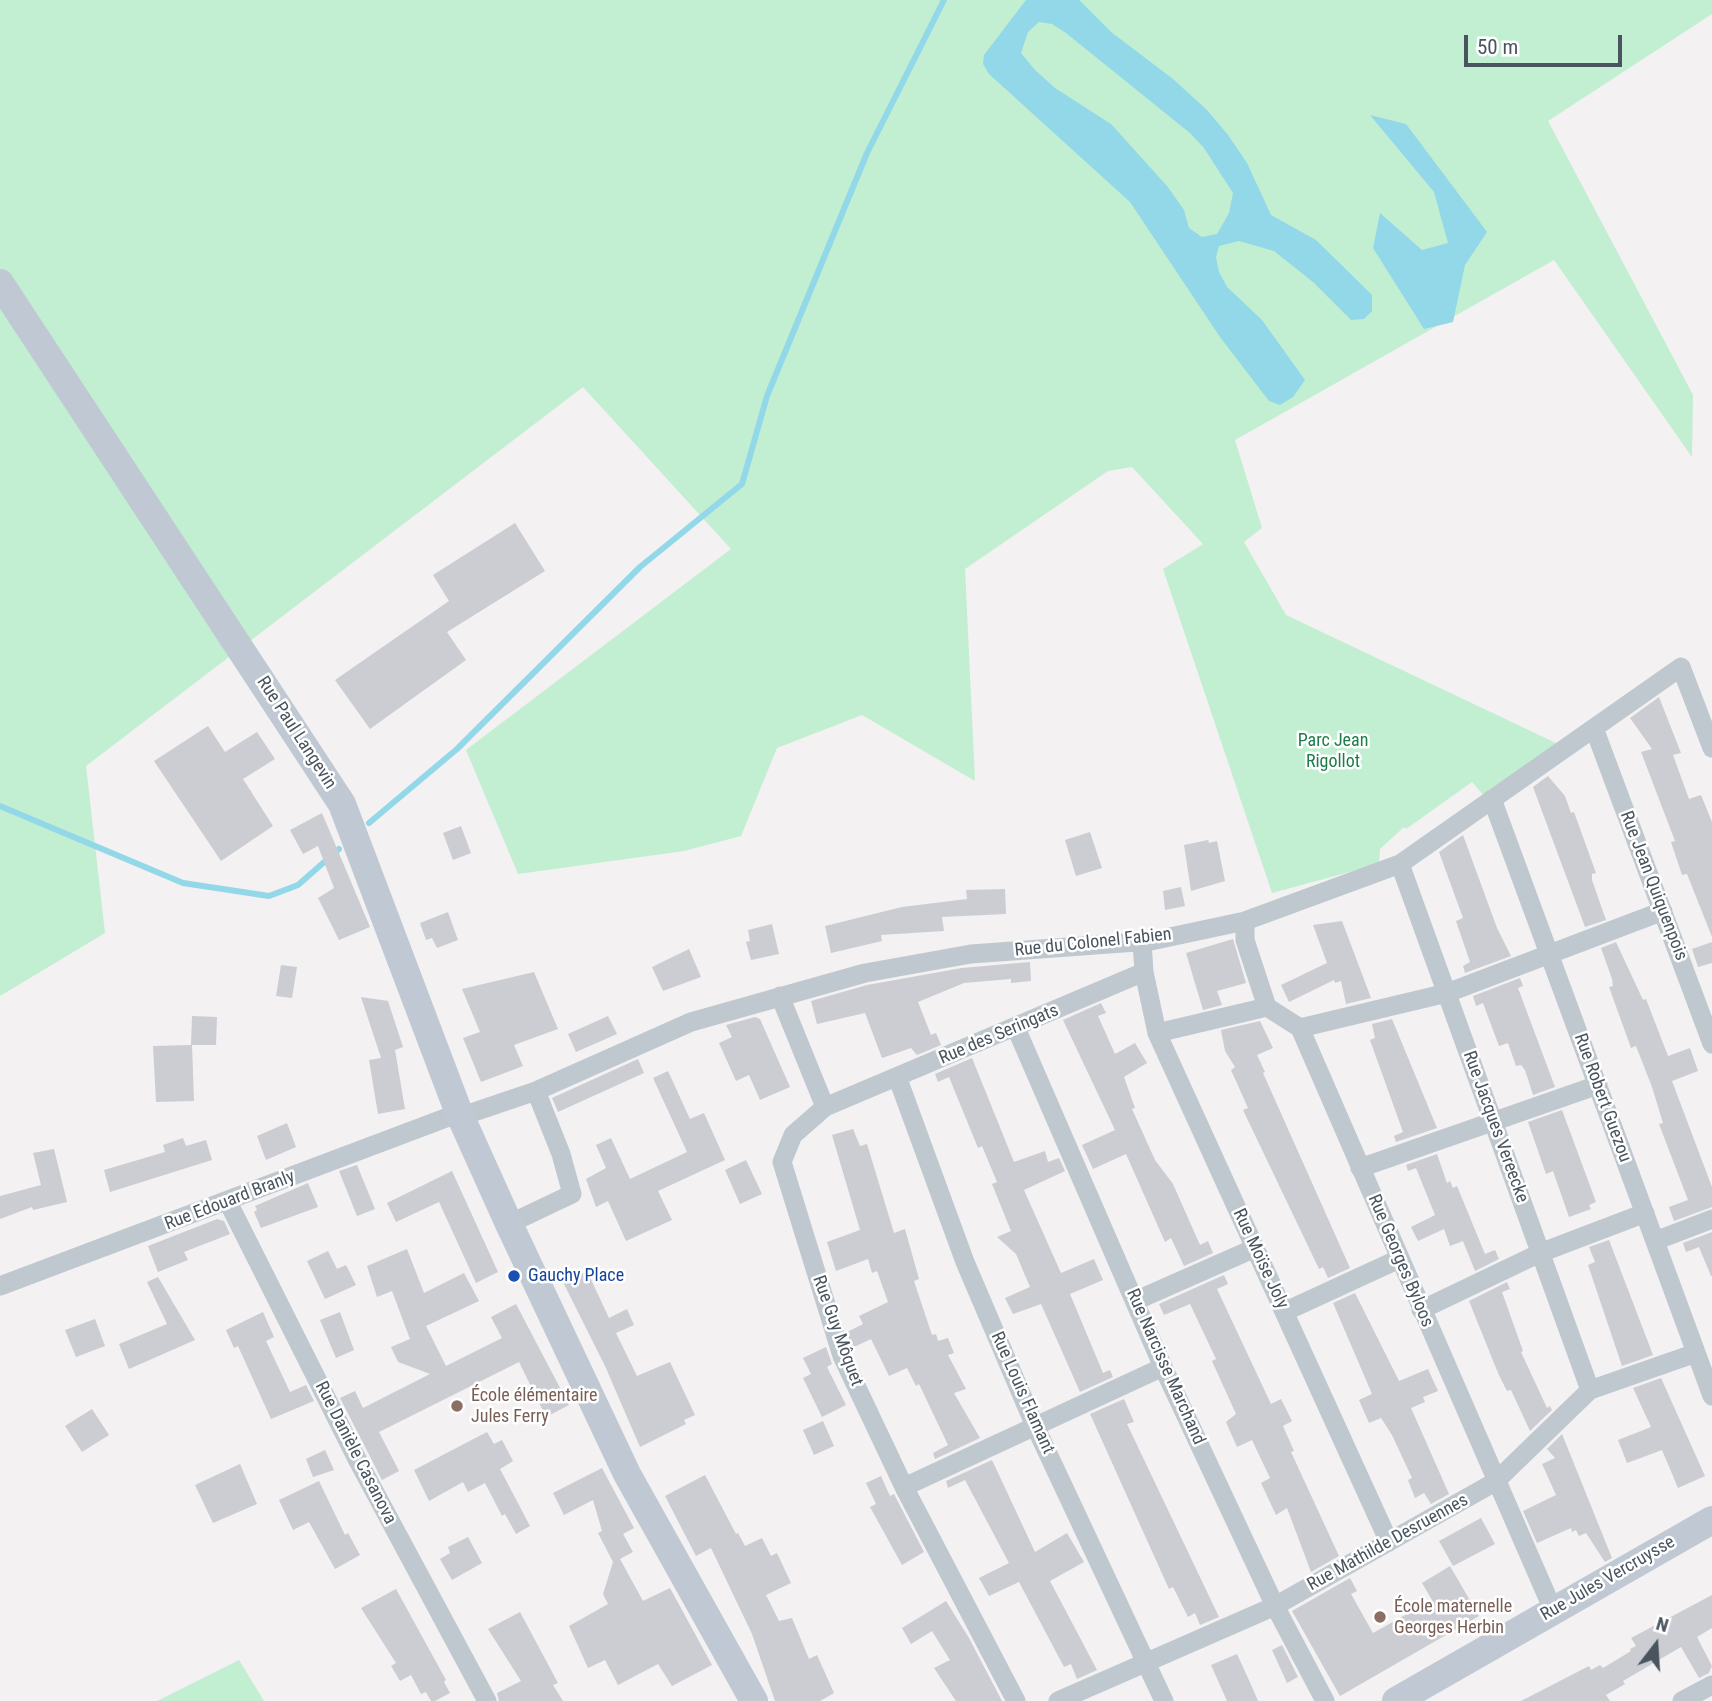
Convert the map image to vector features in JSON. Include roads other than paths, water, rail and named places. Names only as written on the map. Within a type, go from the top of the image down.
[{"type":"main road","name":"Rue Paul Langevin","points":[[0,283],[342,804],[458,1114],[559,1324],[627,1474],[754,1701]]},
{"type":"main road","name":"Rue Jules Vercruysse","points":[[1396,1701],[1712,1520]]},
{"type":"street","name":"Rue du Colonel Fabien","points":[[458,1114],[471,1113],[536,1091],[691,1022],[864,973],[971,954],[1142,942],[1245,921],[1400,864],[1681,667],[1712,748]]},
{"type":"street","name":"Rue Jean Quiquenpois","points":[[1594,728],[1712,1044]]},
{"type":"street","name":"Rue Robert Guezou","points":[[1492,799],[1712,1396]]},
{"type":"street","name":"Rue Jacques Vereecke","points":[[1400,864],[1590,1390]]},
{"type":"street","points":[[1245,921],[1245,940],[1267,1007],[1300,1028],[1447,993],[1663,911]]},
{"type":"street","points":[[1142,942],[1144,972]]},
{"type":"street","name":"Rue des Seringats","points":[[825,1107],[898,1079],[1144,972]]},
{"type":"street","name":"Rue Moïse Joly","points":[[1144,972],[1157,1033],[1388,1542]]},
{"type":"street","points":[[780,996],[825,1107]]},
{"type":"street","points":[[1157,1033],[1267,1007]]},
{"type":"street","name":"Rue Narcisse Marchand","points":[[1016,1028],[1163,1367],[1275,1606],[1325,1701]]},
{"type":"street","name":"Rue Georges Byloos","points":[[1300,1028],[1553,1610]]},
{"type":"street","name":"Rue Louis Flamant","points":[[898,1079],[965,1262],[1035,1426],[1164,1701]]},
{"type":"street","points":[[1360,1168],[1598,1085]]},
{"type":"street","points":[[509,1224],[572,1194],[561,1154],[536,1091]]},
{"type":"street","name":"Rue Guy Môquet","points":[[825,1107],[793,1135],[782,1161],[842,1356],[904,1487],[1016,1701]]},
{"type":"street","name":"Rue Edouard Branly","points":[[0,1286],[458,1114]]},
{"type":"street","name":"Rue Danièle Casanova","points":[[228,1202],[358,1461],[487,1701]]},
{"type":"street","points":[[1421,1310],[1541,1253],[1645,1213]]},
{"type":"street","points":[[1655,1241],[1712,1219]]},
{"type":"street","points":[[1135,1301],[1255,1248]]},
{"type":"street","points":[[1284,1312],[1399,1259]]},
{"type":"street","name":"Rue Mathilde Desruennes","points":[[1058,1701],[1275,1606],[1496,1482],[1590,1390],[1696,1353]]},
{"type":"street","points":[[904,1487],[1163,1367]]},
{"type":"street","points":[[1682,1701],[1712,1685]]},
{"type":"water","points":[[1026,0],[1079,0],[1111,32],[1173,79],[1207,110],[1247,163],[1271,215],[1316,240],[1372,295],[1372,311],[1364,319],[1351,320],[1313,282],[1274,251],[1239,241],[1219,246],[1216,257],[1219,272],[1227,287],[1262,320],[1305,380],[1293,397],[1280,405],[1269,401],[1220,337],[1130,202],[989,74],[983,64],[984,55]],"holes":[[[1039,22],[1052,24],[1190,133],[1204,148],[1233,193],[1229,213],[1217,234],[1202,237],[1189,228],[1184,210],[1167,186],[1111,124],[1055,88],[1021,53],[1028,32]]]},
{"type":"water","points":[[1370,115],[1406,124],[1487,232],[1465,265],[1453,322],[1424,329],[1373,248],[1380,213],[1422,250],[1448,243],[1434,192]]},
{"type":"waterway","points":[[369,823],[457,749],[640,567],[742,484],[767,396],[867,153],[944,0]]},
{"type":"waterway","points":[[0,806],[183,883],[269,896],[298,885],[339,849]]},
{"type":"place","name":"Gauchy Place","points":[[514,1276]]},
{"type":"place","name":"École élémentaire Jules Ferry","points":[[457,1406]]},
{"type":"place","name":"École maternelle Georges Herbin","points":[[1380,1617]]},
{"type":"park label","name":"Parc Jean Rigollot","points":[[1333,751]]}]
